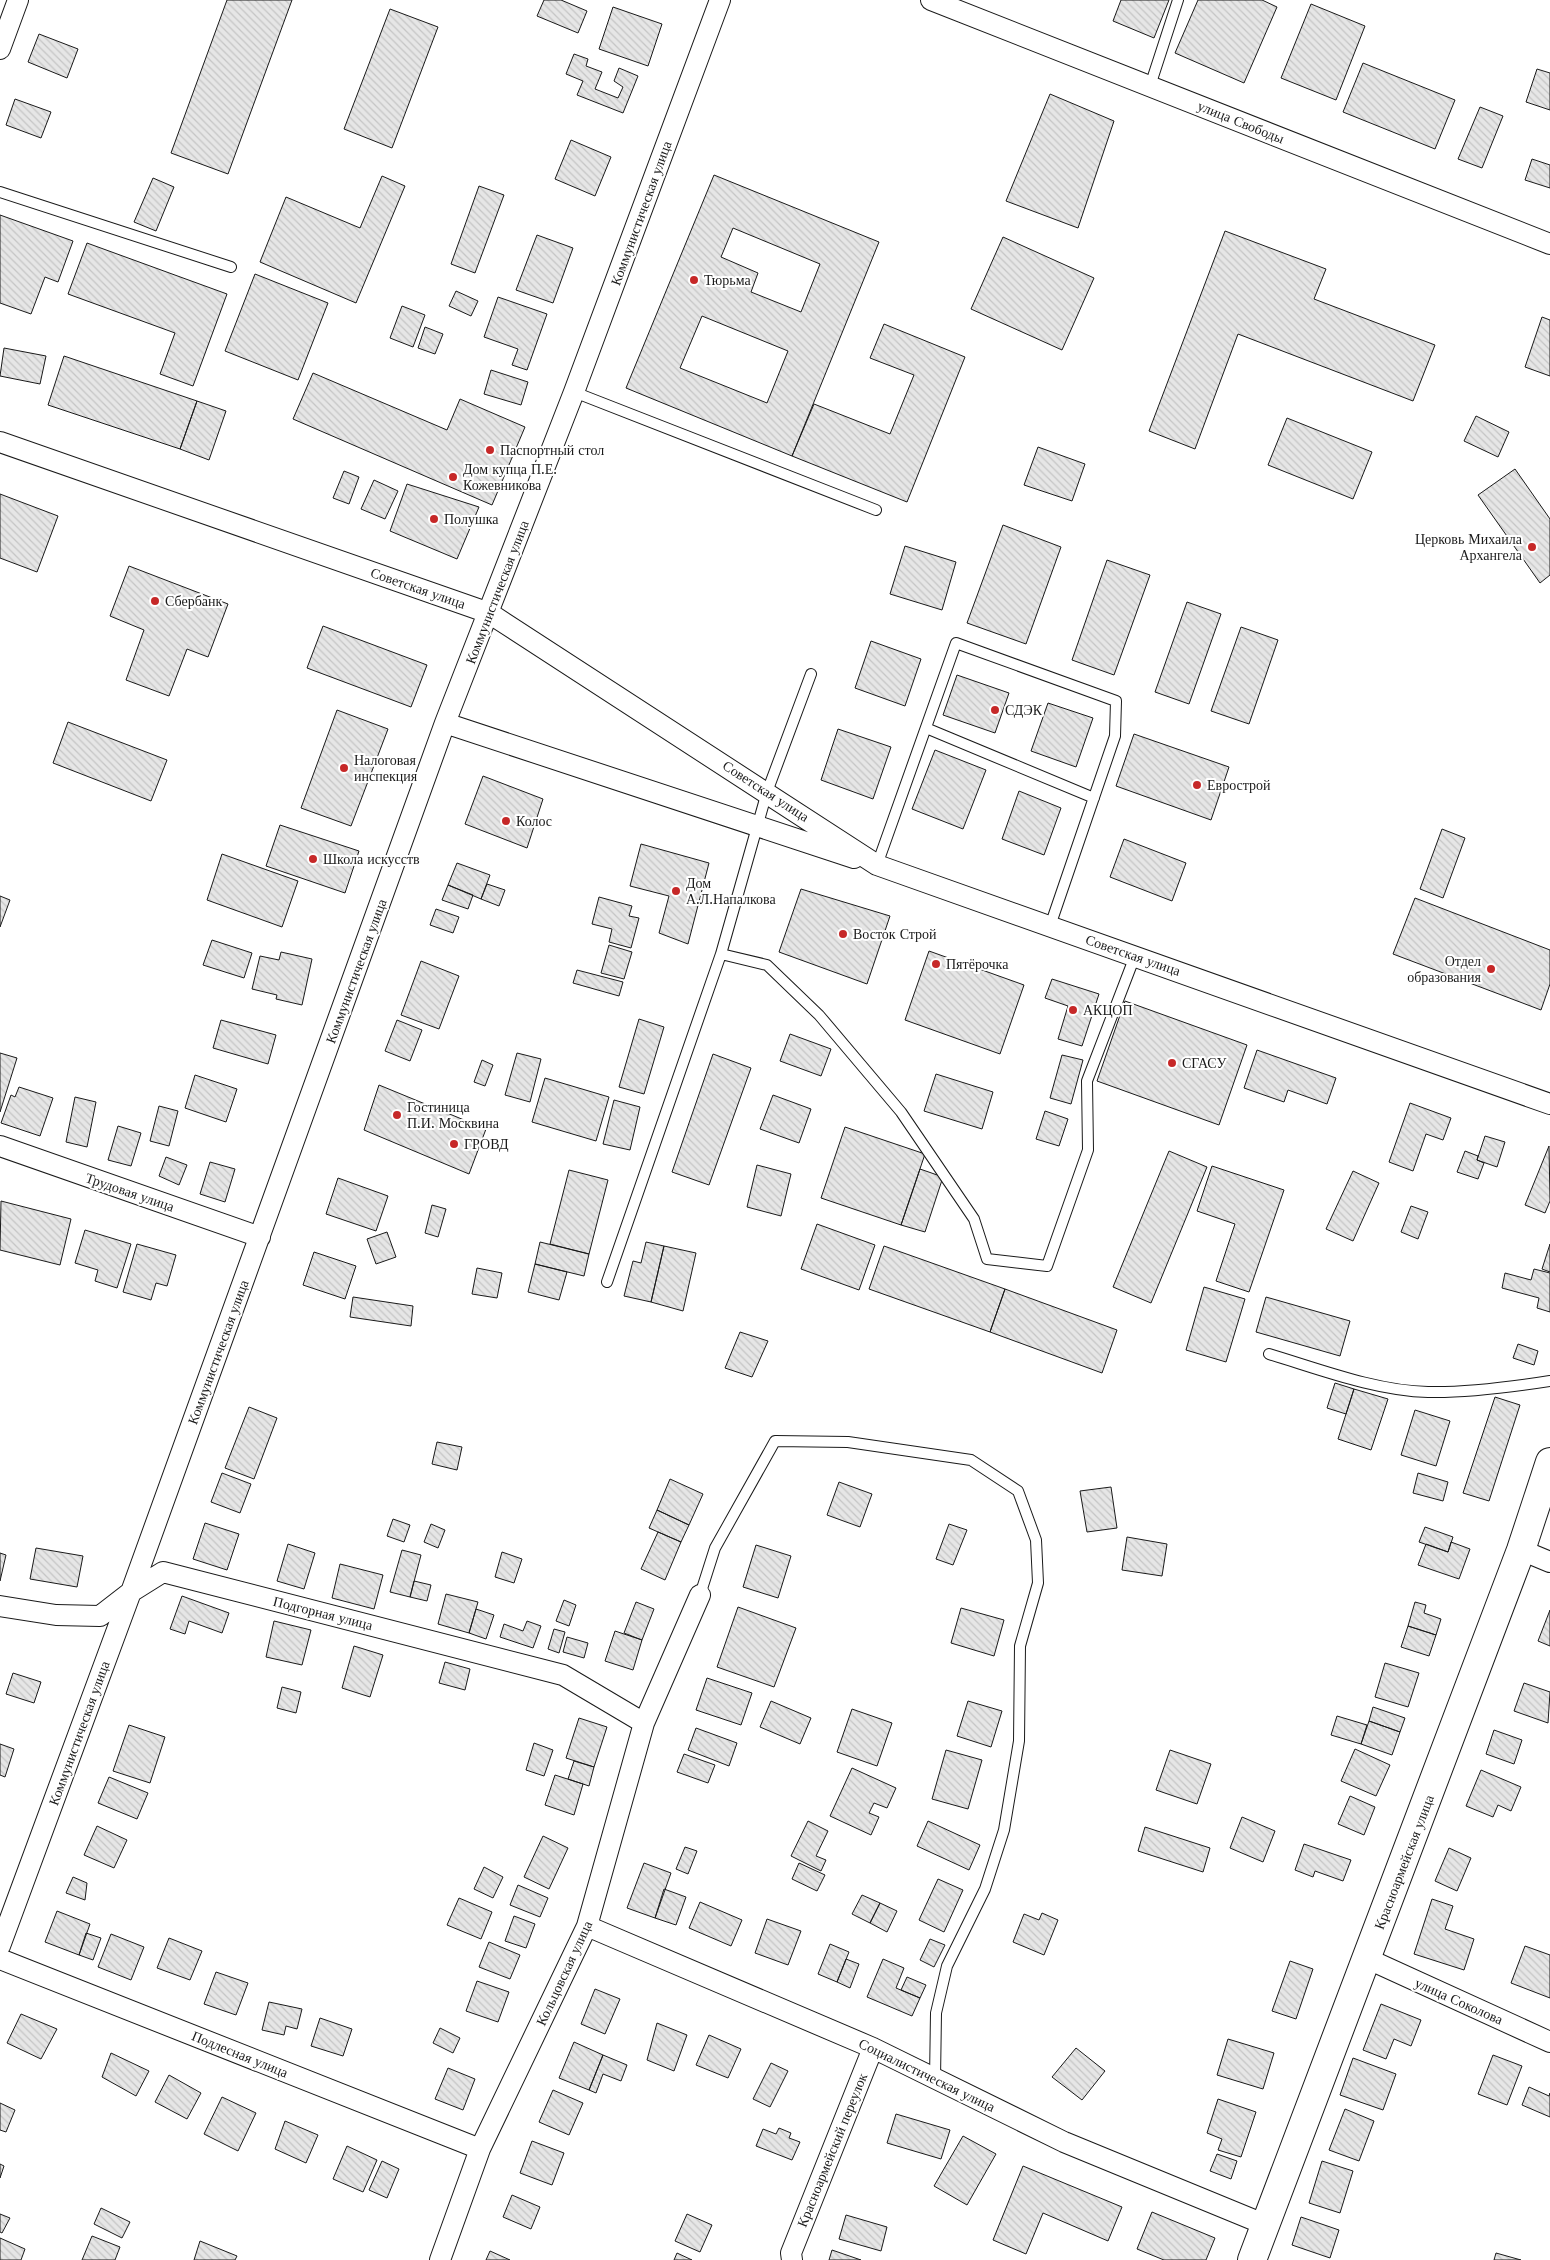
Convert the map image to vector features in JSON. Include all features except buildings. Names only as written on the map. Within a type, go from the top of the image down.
[{"type":"main road","name":"Красноармейская улица","points":[[1252,2260],[1368,1959],[1521,1550],[1550,1462]]},
{"type":"street","points":[[0,49],[18,0]]},
{"type":"street","name":"Коммунистическая улица","points":[[0,1946],[131,1592],[445,723],[574,392],[720,0]]},
{"type":"street","name":"улица Свободы","points":[[931,0],[1550,244]]},
{"type":"street","name":"Советская улица","points":[[0,442],[489,613],[877,865],[1550,1104]]},
{"type":"street","points":[[445,723],[877,865]]},
{"type":"street","name":"Трудовая улица","points":[[0,1146],[260,1237]]},
{"type":"street","points":[[1521,1550],[1550,1562]]},
{"type":"street","name":"Подгорная улица","points":[[0,1606],[56,1615],[100,1616],[131,1592],[163,1572],[564,1674],[644,1723]]},
{"type":"street","name":"Кольцовская улица","points":[[440,2260],[480,2149],[587,1926],[644,1723],[700,1595]]},
{"type":"street","name":"Социалистическая улица","points":[[587,1926],[873,2048],[1064,2142],[1266,2225]]},
{"type":"street","name":"Подлесная улица","points":[[0,1959],[480,2149]]},
{"type":"street","name":"улица Соколова","points":[[1368,1959],[1550,2042]]},
{"type":"street","name":"Красноармейский переулок","points":[[788,2258],[873,2048]]},
{"type":"lane","points":[[1150,86],[1178,0]]},
{"type":"lane","points":[[0,192],[231,267]]},
{"type":"lane","points":[[574,392],[876,510]]},
{"type":"lane","points":[[877,865],[956,643],[1116,702],[1115,736],[1050,926]]},
{"type":"lane","points":[[608,1282],[721,954],[767,792],[811,674]]},
{"type":"lane","points":[[926,728],[1094,798]]},
{"type":"lane","points":[[721,954],[767,965],[819,1015],[901,1112],[974,1219],[987,1259],[1047,1266],[1088,1150],[1087,1081],[1135,956]]},
{"type":"lane","points":[[1269,1354],[1355,1381],[1428,1392],[1517,1386],[1550,1381]]},
{"type":"lane","points":[[700,1595],[715,1548],[775,1441],[848,1442],[971,1460],[1018,1491],[1036,1540],[1038,1583],[1020,1646],[1019,1741],[1004,1830],[985,1890],[947,1966],[936,2013],[935,2079]]},
{"type":"place","name":"Тюрьма","points":[[694,280]]},
{"type":"place","name":"Паспортный стол","points":[[490,450]]},
{"type":"place","name":"Дом купца П.Е. Кожевникова","points":[[453,477]]},
{"type":"place","name":"Полушка","points":[[434,519]]},
{"type":"place","name":"Церковь Михаила Архангела","points":[[1532,547]]},
{"type":"place","name":"Сбербанк","points":[[155,601]]},
{"type":"place","name":"СДЭК","points":[[995,710]]},
{"type":"place","name":"Налоговая инспекция","points":[[344,768]]},
{"type":"place","name":"Еврострой","points":[[1197,785]]},
{"type":"place","name":"Колос","points":[[506,821]]},
{"type":"place","name":"Школа искусств","points":[[313,859]]},
{"type":"place","name":"Дом А.Л.Напалкова","points":[[676,891]]},
{"type":"place","name":"Восток Строй","points":[[843,934]]},
{"type":"place","name":"Пятёрочка","points":[[936,964]]},
{"type":"place","name":"Отдел образования","points":[[1491,969]]},
{"type":"place","name":"АКЦОП","points":[[1073,1010]]},
{"type":"place","name":"СГАСУ","points":[[1172,1063]]},
{"type":"place","name":"Гостиница П.И. Москвина","points":[[397,1115]]},
{"type":"place","name":"ГРОВД","points":[[454,1144]]}]
